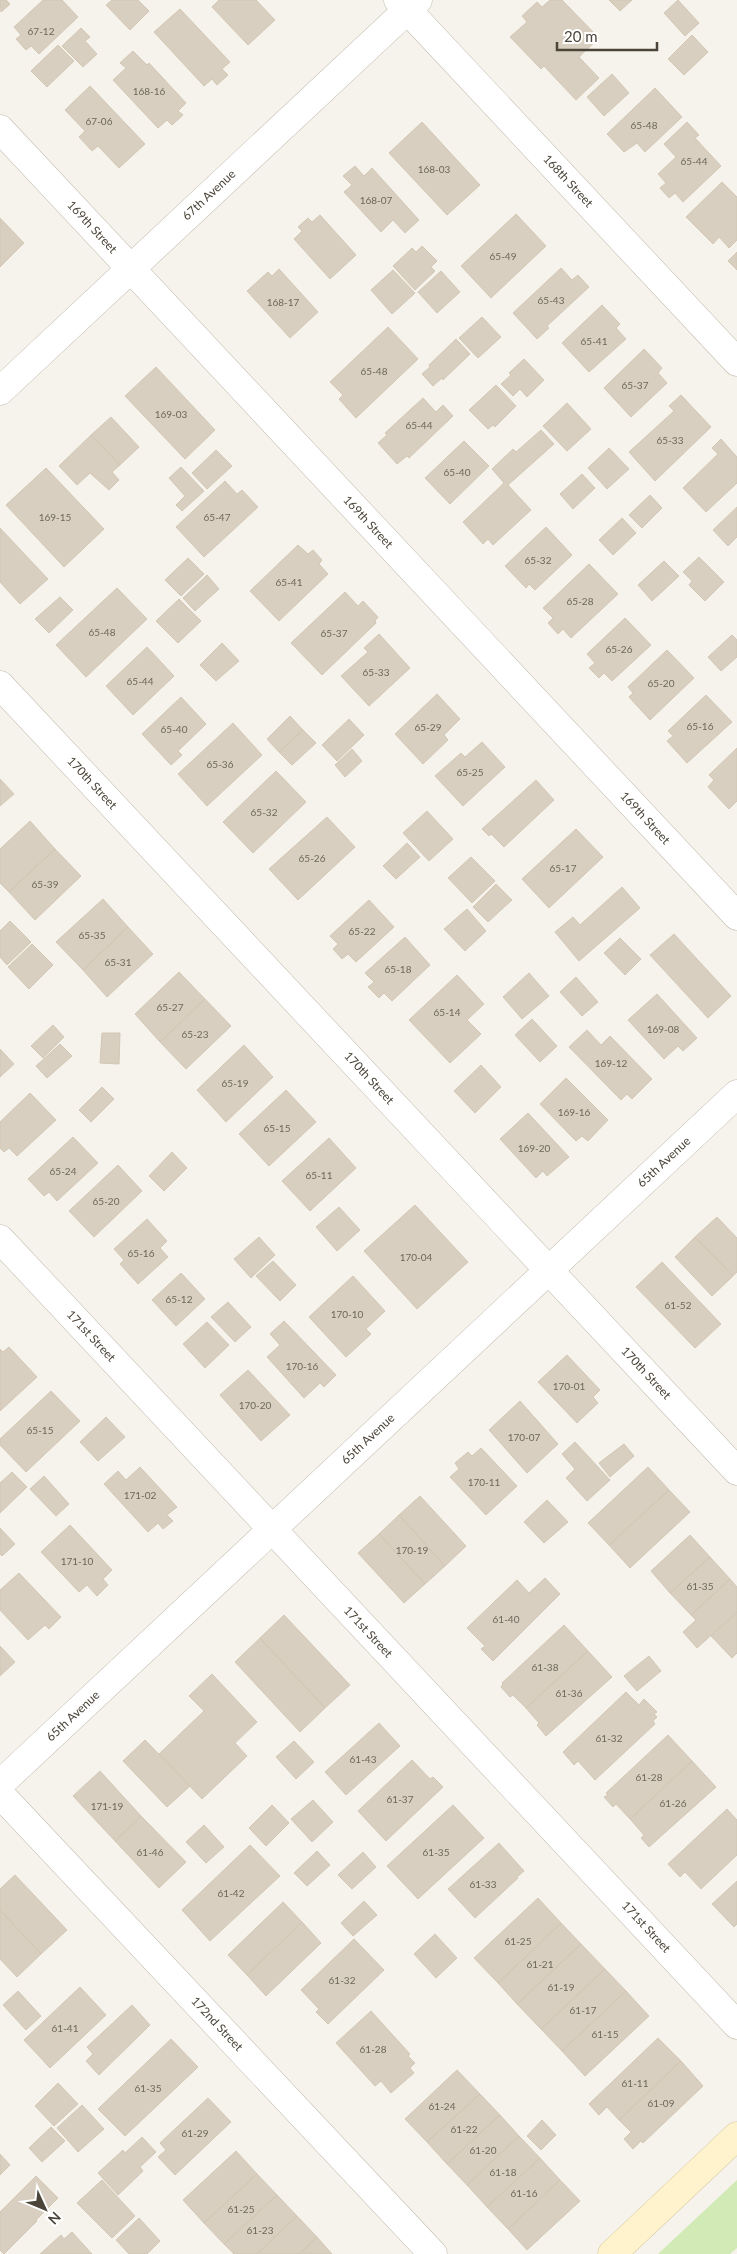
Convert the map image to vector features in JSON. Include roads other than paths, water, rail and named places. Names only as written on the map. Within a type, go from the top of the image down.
[{"type":"main road","points":[[612,2254],[737,2136]]},
{"type":"street","name":"67th Avenue","points":[[0,390],[408,3]]},
{"type":"street","name":"168th Street","points":[[408,3],[737,362]]},
{"type":"street","name":"169th Street","points":[[0,129],[737,916]]},
{"type":"street","name":"170th Street","points":[[0,685],[737,1471]]},
{"type":"street","name":"65th Avenue","points":[[0,1784],[737,1094]]},
{"type":"street","name":"171st Street","points":[[0,1239],[737,2025]]},
{"type":"street","name":"172nd Street","points":[[0,1794],[433,2254]]}]
